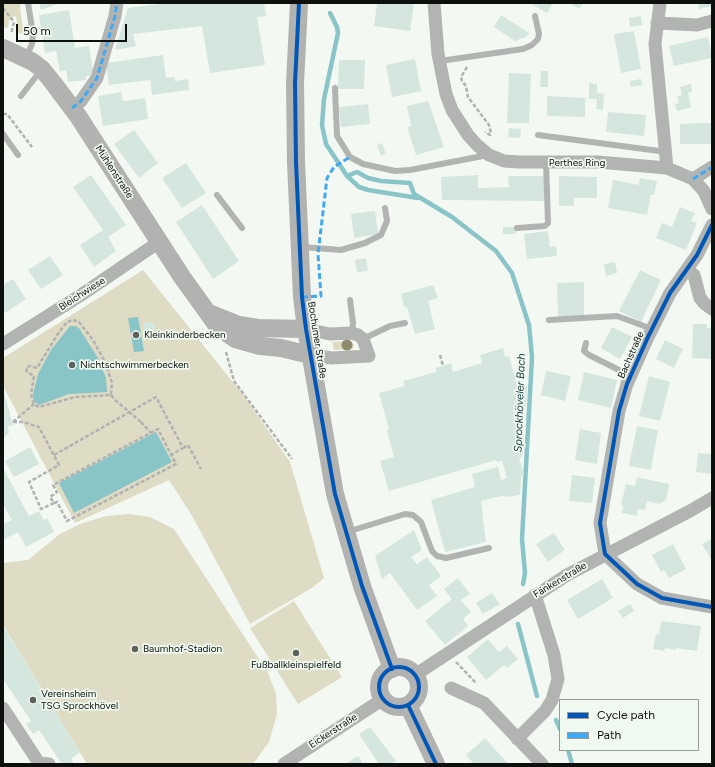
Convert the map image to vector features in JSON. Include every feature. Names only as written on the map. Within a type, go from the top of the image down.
[{"type":"main road","name":"Bochumer Straße","points":[[299,3],[296,40],[295,121],[299,247],[306,329],[334,487],[362,586],[392,669]]},
{"type":"main road","name":"Mühlenstraße","points":[[7,41],[26,58],[42,69],[72,108],[159,242],[197,299],[210,313],[218,327],[235,339],[260,346],[281,348],[310,355]]},
{"type":"main road","name":"Mühlenstraße","points":[[210,313],[239,325],[258,328],[306,329]]},
{"type":"main road","points":[[405,668],[415,675],[419,686],[419,692],[413,702],[408,706],[394,707],[383,699],[379,688],[380,682],[383,676],[392,669],[405,668]]},
{"type":"main road","points":[[408,706],[436,764]]},
{"type":"street","points":[[72,108],[85,95],[97,78],[115,16],[116,3]]},
{"type":"street","name":"Perthes Ring","points":[[434,3],[440,62],[446,94],[454,115],[460,125],[474,142],[489,154],[504,161],[546,163],[598,162],[667,168]]},
{"type":"street","points":[[660,3],[655,44],[667,152],[667,168],[694,179],[704,192],[712,207]]},
{"type":"street","points":[[657,23],[697,24],[712,21]]},
{"type":"street","points":[[694,179],[712,167]]},
{"type":"street","name":"Bachstraße","points":[[605,554],[600,523],[619,411],[631,376],[670,293],[688,270],[707,237],[712,225]]},
{"type":"street","name":"Bleichwiese","points":[[3,344],[159,242]]},
{"type":"street","points":[[688,270],[694,275],[700,298],[712,309]]},
{"type":"street","name":"Bochumer Straße","points":[[306,329],[330,334],[358,336],[368,356],[332,358],[310,355]]},
{"type":"street","name":"Fänkenstraße","points":[[415,675],[567,575],[712,498]]},
{"type":"street","points":[[605,554],[637,584],[651,593],[662,598],[712,607]]},
{"type":"street","points":[[517,739],[545,711],[552,700],[558,679],[554,655],[535,595]]},
{"type":"street","points":[[451,688],[484,704],[542,764]]},
{"type":"street","name":"Eickerstraße","points":[[284,764],[383,699]]},
{"type":"street","points":[[3,708],[39,763],[49,764]]},
{"type":"lane","points":[[26,58],[32,44],[33,34],[28,3]]},
{"type":"lane","points":[[440,62],[523,49],[532,45],[538,39],[539,34],[535,16]]},
{"type":"lane","points":[[21,96],[42,69]]},
{"type":"lane","points":[[335,88],[337,136],[350,157],[363,164],[395,171],[410,170],[489,154]]},
{"type":"lane","points":[[3,134],[18,155]]},
{"type":"lane","points":[[538,135],[667,152]]},
{"type":"lane","points":[[517,228],[545,226],[548,223],[546,163]]},
{"type":"lane","points":[[217,195],[242,228]]},
{"type":"lane","points":[[299,247],[341,250],[365,243],[380,235],[387,221],[385,208]]},
{"type":"lane","points":[[350,300],[353,323],[358,336],[405,322]]},
{"type":"lane","points":[[548,320],[617,316],[652,329]]},
{"type":"lane","points":[[586,343],[584,351],[589,355],[631,376]]},
{"type":"lane","points":[[346,532],[405,514],[413,515],[422,522],[432,551],[437,556],[446,558],[489,548]]},
{"type":"path","points":[[3,8],[14,22],[7,41]]},
{"type":"path","points":[[474,56],[462,77],[466,86],[468,97],[484,116],[492,133],[490,135],[483,132]]},
{"type":"path","points":[[3,114],[7,114],[32,147]]},
{"type":"path","points":[[111,395],[76,397],[39,407],[34,404],[30,394],[34,376],[27,372],[26,368],[30,366],[37,368],[59,332],[67,322],[73,320],[80,322],[93,340],[105,362],[112,383],[111,395],[151,433]]},
{"type":"path","points":[[226,334],[226,349],[234,381],[292,459]]},
{"type":"path","points":[[440,355],[443,366]]},
{"type":"path","points":[[54,455],[156,396],[183,448]]},
{"type":"path","points":[[34,404],[13,422],[23,422],[39,426],[54,455],[59,465],[29,482],[41,509],[54,503]]},
{"type":"path","points":[[158,429],[176,464],[67,521],[57,502],[54,503],[50,497],[57,492],[53,485],[151,433],[158,429]]},
{"type":"path","points":[[171,455],[188,445],[202,469]]},
{"type":"path","points":[[447,653],[482,690],[484,704]]},
{"type":"shaded area","points":[[3,3],[21,3],[20,8],[24,35],[17,32],[17,20],[15,16],[9,20],[8,28],[3,27]]},
{"type":"shaded area","points":[[143,270],[244,396],[290,462],[324,578],[312,588],[250,624],[191,514],[169,480],[75,523],[3,386],[3,358]]},
{"type":"shaded area","points":[[348,341],[354,344],[353,349],[334,350],[332,342]]},
{"type":"shaded area","name":"Baumhof-Stadion","points":[[129,514],[150,517],[174,529],[268,673],[276,694],[277,714],[269,742],[253,764],[87,764],[3,625],[3,563],[28,560],[60,534],[80,524],[106,516]]},
{"type":"shaded area","name":"Fußballkleinspielfeld","points":[[294,601],[342,677],[298,704],[250,628]]},
{"type":"water","name":"Kleinkinderbecken","points":[[138,317],[144,351],[134,352],[128,318]]},
{"type":"water","name":"Nichtschwimmerbecken","points":[[70,326],[79,328],[98,358],[106,378],[107,392],[69,394],[39,405],[34,401],[33,394],[38,374],[51,350]]},
{"type":"water","points":[[156,432],[172,462],[74,513],[59,483]]},
{"type":"building","points":[[39,3],[60,3],[41,10]]},
{"type":"building","points":[[167,3],[264,3],[266,16],[257,17],[265,65],[210,73],[202,26],[133,34],[136,46],[115,50],[128,8]]},
{"type":"building","points":[[377,3],[414,3],[410,31],[374,26]]},
{"type":"building","points":[[530,3],[553,3],[547,13]]},
{"type":"building","points":[[569,3],[583,3],[579,9]]},
{"type":"building","points":[[698,3],[712,3],[712,6],[699,9]]},
{"type":"building","points":[[69,10],[75,48],[89,46],[93,71],[90,76],[86,76],[86,80],[68,82],[66,70],[60,72],[56,51],[45,53],[39,15]]},
{"type":"building","points":[[501,15],[529,33],[526,37],[515,41],[494,27]]},
{"type":"building","points":[[641,16],[642,25],[630,27],[629,18]]},
{"type":"building","points":[[634,31],[641,69],[621,73],[614,34]]},
{"type":"building","points":[[708,37],[712,58],[674,66],[669,46]]},
{"type":"building","points":[[163,55],[166,78],[174,77],[175,81],[188,79],[189,90],[152,95],[150,80],[109,85],[106,63]]},
{"type":"building","points":[[415,59],[421,91],[392,97],[386,65]]},
{"type":"building","points":[[339,60],[365,60],[364,89],[338,89]]},
{"type":"building","points":[[541,71],[548,71],[548,87],[540,87]]},
{"type":"building","points":[[509,73],[531,74],[529,123],[507,123]]},
{"type":"building","points":[[641,79],[643,85],[631,87],[630,81]]},
{"type":"building","points":[[589,83],[597,84],[597,93],[604,94],[603,110],[596,109],[597,99],[589,99]]},
{"type":"building","points":[[691,84],[692,92],[688,93],[691,107],[677,111],[675,104],[679,103],[677,96],[682,95],[680,87]]},
{"type":"building","points":[[121,92],[123,101],[145,98],[148,119],[103,126],[98,96]]},
{"type":"building","points":[[547,96],[585,98],[585,117],[547,116]]},
{"type":"building","points":[[428,101],[444,147],[416,155],[407,127],[411,126],[407,106]]},
{"type":"building","points":[[368,104],[370,124],[341,127],[339,107]]},
{"type":"building","points":[[608,112],[646,115],[644,136],[606,132]]},
{"type":"building","points":[[712,123],[712,144],[680,144],[680,124]]},
{"type":"building","points":[[509,128],[521,129],[520,138],[508,137]]},
{"type":"building","points":[[134,130],[158,163],[139,178],[114,144]]},
{"type":"building","points":[[382,143],[386,154],[381,156],[377,145]]},
{"type":"building","points":[[186,163],[206,193],[182,208],[162,178]]},
{"type":"building","points":[[91,175],[126,225],[108,237],[116,251],[94,267],[80,245],[103,230],[73,187]]},
{"type":"building","points":[[478,175],[478,188],[509,187],[508,176],[544,176],[545,201],[442,200],[441,177]]},
{"type":"building","points":[[559,176],[597,177],[597,198],[574,198],[574,206],[559,206]]},
{"type":"building","points":[[640,178],[657,181],[654,195],[651,195],[647,215],[608,208],[613,180],[639,185]]},
{"type":"building","points":[[202,205],[239,261],[213,279],[176,222]]},
{"type":"building","points":[[680,207],[695,213],[691,221],[697,223],[686,250],[656,238],[662,223],[672,227]]},
{"type":"building","points":[[375,211],[378,234],[354,238],[351,214]]},
{"type":"building","points":[[503,227],[516,227],[516,234],[503,234]]},
{"type":"building","points":[[548,231],[550,247],[556,246],[557,256],[527,259],[524,234]]},
{"type":"building","points":[[50,256],[63,275],[41,289],[28,270]]},
{"type":"building","points":[[366,258],[368,271],[357,272],[355,260]]},
{"type":"building","points":[[615,262],[617,273],[606,276],[604,264]]},
{"type":"building","points":[[640,270],[661,280],[641,322],[619,311]]},
{"type":"building","points":[[13,279],[26,299],[5,313],[3,310],[3,285]]},
{"type":"building","points":[[584,282],[584,317],[558,317],[557,283]]},
{"type":"building","points":[[433,285],[438,298],[428,301],[435,329],[415,334],[407,307],[404,307],[401,294]]},
{"type":"building","points":[[154,322],[156,330],[144,332],[143,323]]},
{"type":"building","points":[[693,324],[707,324],[707,328],[712,328],[712,359],[692,358]]},
{"type":"building","points":[[612,327],[632,337],[620,359],[601,348]]},
{"type":"building","points":[[665,340],[683,349],[674,368],[656,359]]},
{"type":"building","points":[[503,348],[505,357],[509,356],[518,390],[527,387],[526,407],[513,410],[517,424],[522,423],[524,432],[521,433],[524,440],[521,441],[523,449],[521,450],[522,456],[519,458],[524,475],[521,476],[520,495],[505,497],[505,495],[481,501],[486,542],[445,552],[431,500],[475,487],[472,474],[498,467],[501,480],[507,478],[502,461],[497,462],[496,460],[389,491],[380,461],[394,457],[387,430],[389,429],[379,393],[405,386],[403,381],[436,372],[436,368],[451,363],[453,372],[482,363],[480,355]]},
{"type":"building","points":[[546,371],[571,376],[565,401],[541,395]]},
{"type":"building","points":[[584,372],[617,380],[611,408],[578,400]]},
{"type":"building","points":[[649,376],[670,382],[660,421],[639,416]]},
{"type":"building","points":[[3,389],[13,425],[8,426],[9,433],[3,438]]},
{"type":"building","points":[[637,426],[658,430],[651,470],[629,466]]},
{"type":"building","points":[[580,429],[601,433],[597,464],[575,460]]},
{"type":"building","points":[[30,447],[39,464],[14,477],[5,461]]},
{"type":"building","points":[[698,453],[712,454],[712,474],[696,472]]},
{"type":"building","points":[[3,468],[29,516],[39,511],[44,520],[47,518],[54,532],[26,547],[18,532],[3,540],[3,524],[12,520],[3,504]]},
{"type":"building","points":[[572,475],[595,478],[592,503],[569,501]]},
{"type":"building","points":[[637,477],[669,484],[666,500],[659,504],[647,501],[645,510],[638,509],[637,516],[622,513],[623,506],[621,505],[626,484],[635,486]]},
{"type":"building","points":[[414,530],[422,550],[411,557],[417,564],[427,557],[441,576],[429,585],[437,596],[417,610],[390,573],[382,579],[375,556]]},
{"type":"building","points":[[554,533],[565,550],[548,562],[536,544]]},
{"type":"building","points":[[712,539],[712,561],[702,544]]},
{"type":"building","points":[[673,544],[686,569],[669,578],[664,570],[661,572],[652,555]]},
{"type":"building","points":[[458,578],[470,594],[461,600],[471,612],[463,619],[468,626],[445,645],[425,621],[452,599],[444,589]]},
{"type":"building","points":[[602,579],[613,598],[578,619],[567,600]]},
{"type":"building","points":[[492,593],[500,604],[483,614],[476,603]]},
{"type":"building","points":[[630,604],[634,611],[623,618],[618,611]]},
{"type":"building","points":[[661,621],[701,626],[697,651],[676,648],[676,650],[665,648],[664,651],[653,649],[656,634],[659,635]]},
{"type":"building","name":"Vereinsheim TSG Sprockhövel","points":[[3,626],[80,752],[71,759],[74,764],[62,764],[39,730],[33,734],[26,724],[31,721],[3,679]]},
{"type":"building","points":[[488,639],[499,652],[507,646],[518,659],[507,668],[504,665],[486,680],[467,657]]},
{"type":"building","points":[[370,727],[396,761],[392,764],[379,764],[359,734]]},
{"type":"building","points":[[485,738],[508,764],[474,764],[466,755]]},
{"type":"building","points":[[358,756],[363,764],[345,764]]},
{"type":"waterway","name":"Sprockhöveler Bach","points":[[330,13],[337,27],[338,33],[324,99],[322,125],[326,144],[347,176],[359,187],[368,190],[418,198]]},
{"type":"waterway","name":"Sprockhöveler Bach","points":[[347,176],[357,172],[368,178],[381,181],[410,183],[414,194],[452,217],[496,251],[512,273],[529,325],[532,357],[522,539],[525,573],[523,584]]},
{"type":"waterway","name":"Sprockhöveler Bach","points":[[518,624],[537,696]]},
{"type":"waterway","name":"Sprockhöveler Bach","points":[[556,720],[559,727]]},
{"type":"waterway","name":"Sprockhöveler Bach","points":[[568,751],[572,764]]},
{"type":"marked path","points":[[72,108],[81,101],[97,78],[115,16],[117,3]]},
{"type":"marked path","points":[[302,297],[321,296],[318,254],[327,178],[334,167],[350,157]]},
{"type":"marked path","points":[[693,179],[712,167]]},
{"type":"cycle path","points":[[299,3],[295,83],[296,162],[302,297],[306,329],[335,494],[362,586],[392,669]]},
{"type":"cycle path","points":[[712,225],[697,255],[670,293],[627,384],[619,411],[600,523],[605,554],[637,584],[662,598],[712,607]]},
{"type":"cycle path","points":[[395,667],[403,667],[410,670],[416,676],[419,687],[416,698],[410,704],[403,707],[395,707],[388,704],[382,698],[379,691],[379,683],[382,676],[388,670],[395,667]]},
{"type":"cycle path","points":[[408,705],[436,764]]},
{"type":"place","name":"Kleinkinderbecken","points":[[136,335]]},
{"type":"place","name":"Nichtschwimmerbecken","points":[[72,365]]},
{"type":"place","name":"Baumhof-Stadion","points":[[135,649]]},
{"type":"place","name":"Fußballkleinspielfeld","points":[[296,653]]},
{"type":"place","name":"Vereinsheim TSG Sprockhövel","points":[[33,700]]}]
